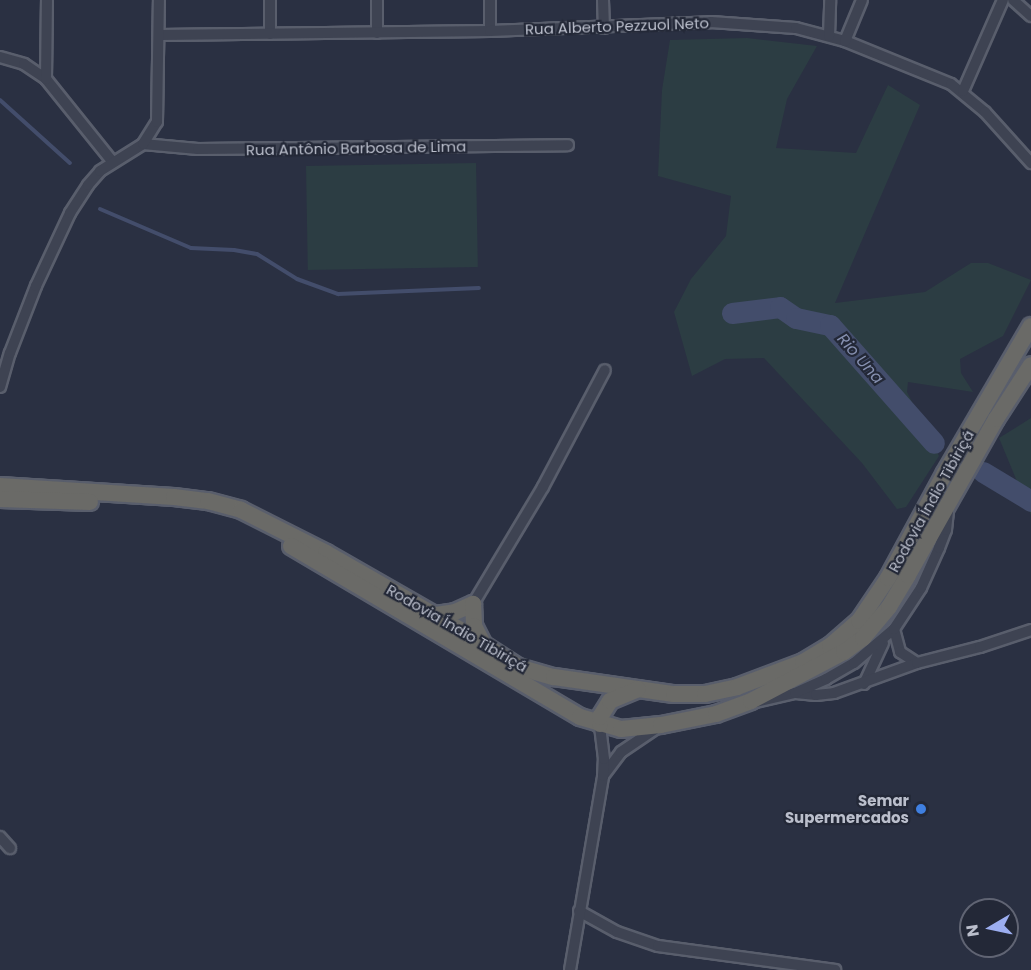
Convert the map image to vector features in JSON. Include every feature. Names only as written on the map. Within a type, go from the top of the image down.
[{"type":"highway","name":"Rodovia Índio Tibiriçá","points":[[0,486],[174,496],[208,501],[241,510],[326,552],[436,615],[518,667],[534,673],[642,687],[674,694],[705,694],[737,687],[803,662],[849,632],[866,612],[888,578],[945,473],[1031,326]]},
{"type":"highway","name":"Rodovia Índio Tibiriçá","points":[[0,499],[186,508],[248,524],[405,612],[580,717],[621,729],[661,725],[716,714],[746,703],[821,665],[863,639],[889,607],[996,419],[1031,365]]},
{"type":"highway","points":[[0,479],[12,484],[39,489]]},
{"type":"highway","points":[[436,615],[455,612],[473,604],[474,626],[483,645]]},
{"type":"highway","points":[[600,724],[604,708],[610,701],[642,687]]},
{"type":"street","points":[[46,79],[47,0]]},
{"type":"street","points":[[0,387],[10,353],[36,286],[70,213],[88,185],[112,161],[143,144],[157,122],[159,0]]},
{"type":"street","points":[[270,0],[270,34]]},
{"type":"street","points":[[377,0],[377,33]]},
{"type":"street","points":[[490,0],[490,31]]},
{"type":"street","points":[[603,0],[604,28]]},
{"type":"street","points":[[829,36],[830,0]]},
{"type":"street","points":[[845,42],[862,0]]},
{"type":"street","points":[[963,91],[1003,0]]},
{"type":"street","points":[[1013,0],[1031,16]]},
{"type":"street","name":"Rua Alberto Pezzuol Neto","points":[[160,36],[490,31],[711,22],[796,28],[829,36],[922,70],[963,91],[1031,163]]},
{"type":"street","points":[[0,57],[24,64],[46,79],[112,161]]},
{"type":"street","name":"Rua Antônio Barbosa de Lima","points":[[143,144],[198,149],[568,146]]},
{"type":"street","points":[[473,604],[543,487],[605,370]]},
{"type":"street","points":[[864,684],[890,633],[921,588],[946,530],[949,502]]},
{"type":"street","points":[[795,693],[816,695],[864,684],[917,663],[980,647],[1031,630]]},
{"type":"street","points":[[890,633],[900,652],[917,663]]},
{"type":"street","points":[[746,703],[770,700],[795,693],[854,663],[890,633]]},
{"type":"street","points":[[570,970],[603,776],[604,759],[600,724]]},
{"type":"street","points":[[603,776],[621,752],[661,725]]},
{"type":"street","points":[[0,837],[10,848]]},
{"type":"street","points":[[579,911],[617,932],[658,946],[835,970]]},
{"type":"shaded area","points":[[747,38],[817,46],[787,99],[776,148],[856,153],[888,85],[920,105],[835,303],[925,292],[971,263],[988,263],[1031,280],[1003,336],[960,359],[961,373],[973,392],[908,382],[907,392],[939,456],[906,507],[897,509],[862,463],[764,358],[725,359],[692,376],[674,312],[691,279],[726,236],[731,196],[658,176],[662,90],[670,40]]},
{"type":"shaded area","points":[[476,163],[478,267],[308,270],[306,166]]},
{"type":"shaded area","points":[[1031,418],[1031,515],[999,438]]},
{"type":"waterway","points":[[0,100],[70,163]]},
{"type":"waterway","points":[[100,209],[191,248],[234,250],[257,254],[297,279],[338,294],[479,288]]},
{"type":"waterway","name":"Rio Una","points":[[732,313],[780,307],[796,318],[830,325],[934,443]]},
{"type":"waterway","name":"Rio Una","points":[[983,472],[1031,501]]},
{"type":"place","name":"Semar Supermercados","points":[[921,809]]}]
